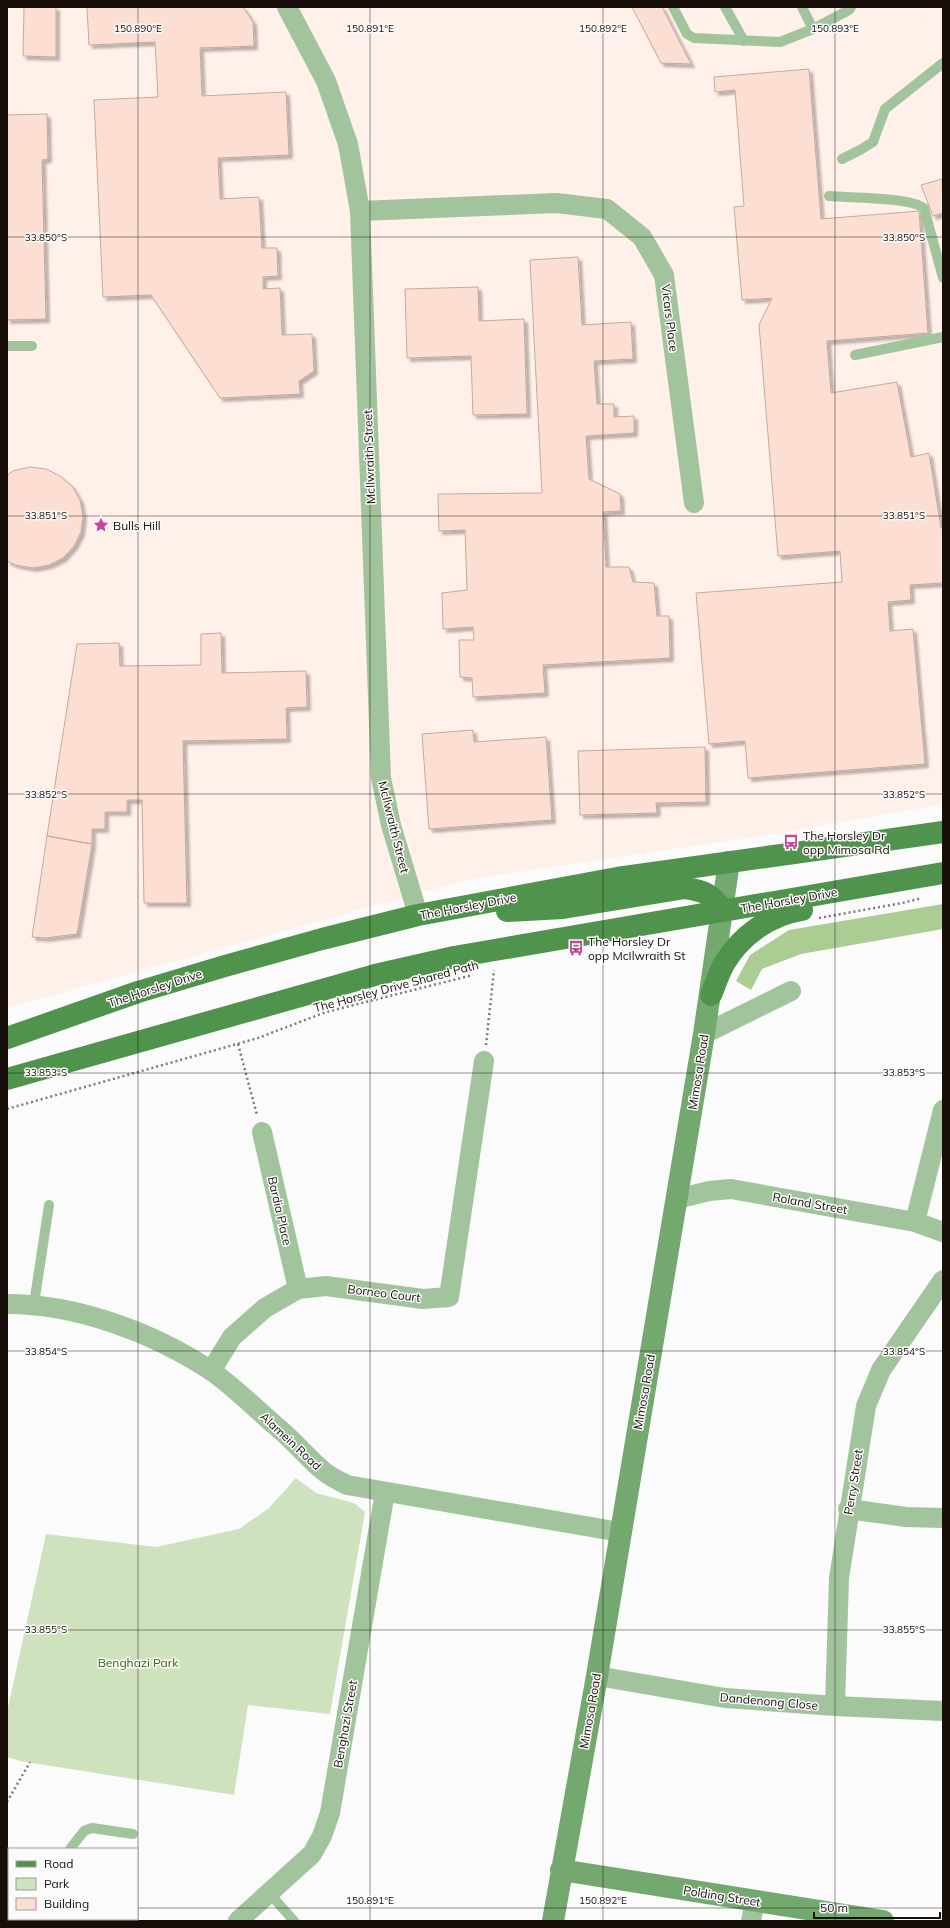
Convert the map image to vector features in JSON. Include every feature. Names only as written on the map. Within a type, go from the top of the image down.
[{"type":"main road","name":"The Horsley Drive","points":[[7,1038],[138,992],[322,939],[418,915],[617,878],[943,832]]},
{"type":"main road","name":"Mimosa Road","points":[[553,1921],[597,1676],[711,995],[729,862]]},
{"type":"main road","name":"The Horsley Drive","points":[[7,1079],[375,975],[454,957],[941,874]]},
{"type":"main road","points":[[711,995],[724,964],[736,947],[752,932],[771,920],[787,912],[853,901],[941,874]]},
{"type":"main road","points":[[418,915],[479,914],[516,909],[563,908],[685,888],[699,890],[714,898],[723,911]]},
{"type":"main road","name":"Polding Street","points":[[561,1870],[753,1911],[883,1921]]},
{"type":"street","name":"McIlwraith Street","points":[[287,7],[326,81],[348,144],[360,210],[381,778],[391,826],[418,915]]},
{"type":"street","name":"Vicars Place","points":[[360,210],[556,203],[607,209],[642,237],[664,275],[694,503]]},
{"type":"street","points":[[704,1034],[790,992]]},
{"type":"street","name":"Borneo Court","points":[[211,1370],[232,1337],[265,1308],[298,1290],[326,1286],[423,1299],[449,1297],[484,1061]]},
{"type":"street","points":[[915,1222],[943,1110]]},
{"type":"street","name":"Bardia Place","points":[[262,1132],[298,1290]]},
{"type":"street","name":"Roland Street","points":[[677,1199],[708,1191],[731,1189],[915,1222],[943,1232]]},
{"type":"street","name":"Perry Street","points":[[835,1706],[839,1578],[848,1509],[866,1406],[881,1370],[943,1280]]},
{"type":"street","name":"Alamein Road","points":[[7,1304],[34,1304],[92,1317],[125,1328],[164,1344],[211,1370],[279,1428],[322,1470],[347,1485],[620,1532]]},
{"type":"street","name":"Benghazi Street","points":[[238,1921],[270,1894],[312,1854],[322,1836],[330,1813],[385,1492]]},
{"type":"street","points":[[848,1509],[906,1517],[943,1518]]},
{"type":"street","name":"Dandenong Close","points":[[597,1676],[725,1698],[835,1706],[943,1711]]},
{"type":"lane","points":[[673,7],[687,34],[694,38],[744,41],[785,41],[813,29],[849,10],[851,7]]},
{"type":"lane","points":[[725,7],[744,41]]},
{"type":"lane","points":[[802,7],[813,29]]},
{"type":"lane","points":[[842,159],[873,142],[885,109],[943,63]]},
{"type":"lane","points":[[829,196],[905,202],[919,205],[924,208],[943,278]]},
{"type":"lane","points":[[855,354],[943,337]]},
{"type":"lane","points":[[7,346],[32,346]]},
{"type":"lane","points":[[34,1304],[49,1205]]},
{"type":"lane","points":[[71,1848],[84,1832],[92,1828],[133,1834]]},
{"type":"lane","points":[[270,1894],[294,1921]]},
{"type":"path","points":[[816,918],[902,904],[929,896]]},
{"type":"path","name":"The Horsley Drive Shared Path","points":[[486,972],[502,968]]},
{"type":"path","points":[[484,1061],[494,970]]},
{"type":"path","name":"The Horsley Drive Shared Path","points":[[7,1109],[258,1038],[326,1012],[479,973]]},
{"type":"path","points":[[238,1044],[262,1132]]},
{"type":"path","points":[[7,1802],[30,1762]]},
{"type":"shaded area","points":[[7,7],[943,7],[943,804],[768,835],[471,879],[7,1008]]},
{"type":"green space","points":[[943,904],[943,929],[801,954],[762,969],[751,990],[736,981],[750,955],[789,930]]},
{"type":"green space","name":"Benghazi Park","points":[[296,1478],[316,1493],[354,1503],[365,1512],[330,1714],[248,1705],[234,1795],[20,1761],[7,1757],[7,1712],[46,1534],[156,1547],[239,1529],[269,1508]]},
{"type":"building","points":[[24,7],[56,7],[56,57],[23,56]]},
{"type":"building","points":[[87,7],[243,7],[253,22],[254,46],[200,48],[202,96],[286,92],[289,155],[218,158],[220,199],[259,197],[262,248],[277,248],[278,276],[263,277],[263,289],[280,288],[282,335],[312,334],[314,371],[299,381],[300,394],[220,398],[151,295],[103,297],[94,100],[158,97],[155,42],[89,45]]},
{"type":"building","points":[[632,7],[662,7],[691,64],[661,63]]},
{"type":"building","points":[[809,69],[821,219],[919,211],[928,333],[827,341],[831,393],[897,382],[911,457],[929,453],[941,528],[943,528],[943,583],[910,585],[911,600],[888,602],[890,631],[913,629],[925,764],[748,778],[745,741],[709,744],[696,593],[842,582],[840,551],[778,556],[759,325],[772,298],[742,300],[734,207],[744,206],[735,90],[715,92],[714,77]]},
{"type":"building","points":[[47,114],[48,159],[42,160],[46,319],[7,320],[7,115]]},
{"type":"building","points":[[942,179],[943,213],[933,216],[921,185]]},
{"type":"building","points":[[578,257],[582,325],[631,322],[633,359],[594,361],[597,404],[614,404],[614,417],[634,416],[634,433],[586,436],[589,479],[620,494],[621,511],[603,512],[606,567],[629,567],[633,582],[654,583],[657,616],[669,616],[670,658],[543,665],[545,693],[473,697],[472,678],[460,677],[459,640],[474,640],[473,627],[443,629],[442,593],[467,590],[465,530],[439,531],[438,494],[542,493],[530,260]]},
{"type":"building","points":[[478,287],[479,321],[524,319],[527,414],[473,415],[471,356],[407,358],[405,289]]},
{"type":"building","points":[[30,467],[46,469],[60,476],[72,486],[80,500],[83,516],[81,532],[74,546],[63,558],[49,565],[33,568],[16,565],[7,561],[7,475],[13,471]]},
{"type":"building","points":[[221,633],[222,673],[306,671],[307,707],[286,708],[287,739],[183,741],[187,903],[144,903],[142,800],[127,800],[127,812],[105,812],[105,829],[92,829],[92,844],[47,836],[77,644],[119,643],[120,666],[201,665],[201,634]]},
{"type":"building","points":[[473,730],[474,742],[546,737],[552,820],[429,829],[422,734]]},
{"type":"building","points":[[705,747],[706,802],[656,803],[657,813],[580,815],[578,751]]},
{"type":"building","points":[[47,836],[92,844],[77,934],[45,938],[32,937]]},
{"type":"place","name":"Bulls Hill","points":[[101,525]]},
{"type":"place","name":"The Horsley Dr opp Mimosa Rd","points":[[791,842]]},
{"type":"place","name":"The Horsley Dr opp McIlwraith St","points":[[576,948]]}]
